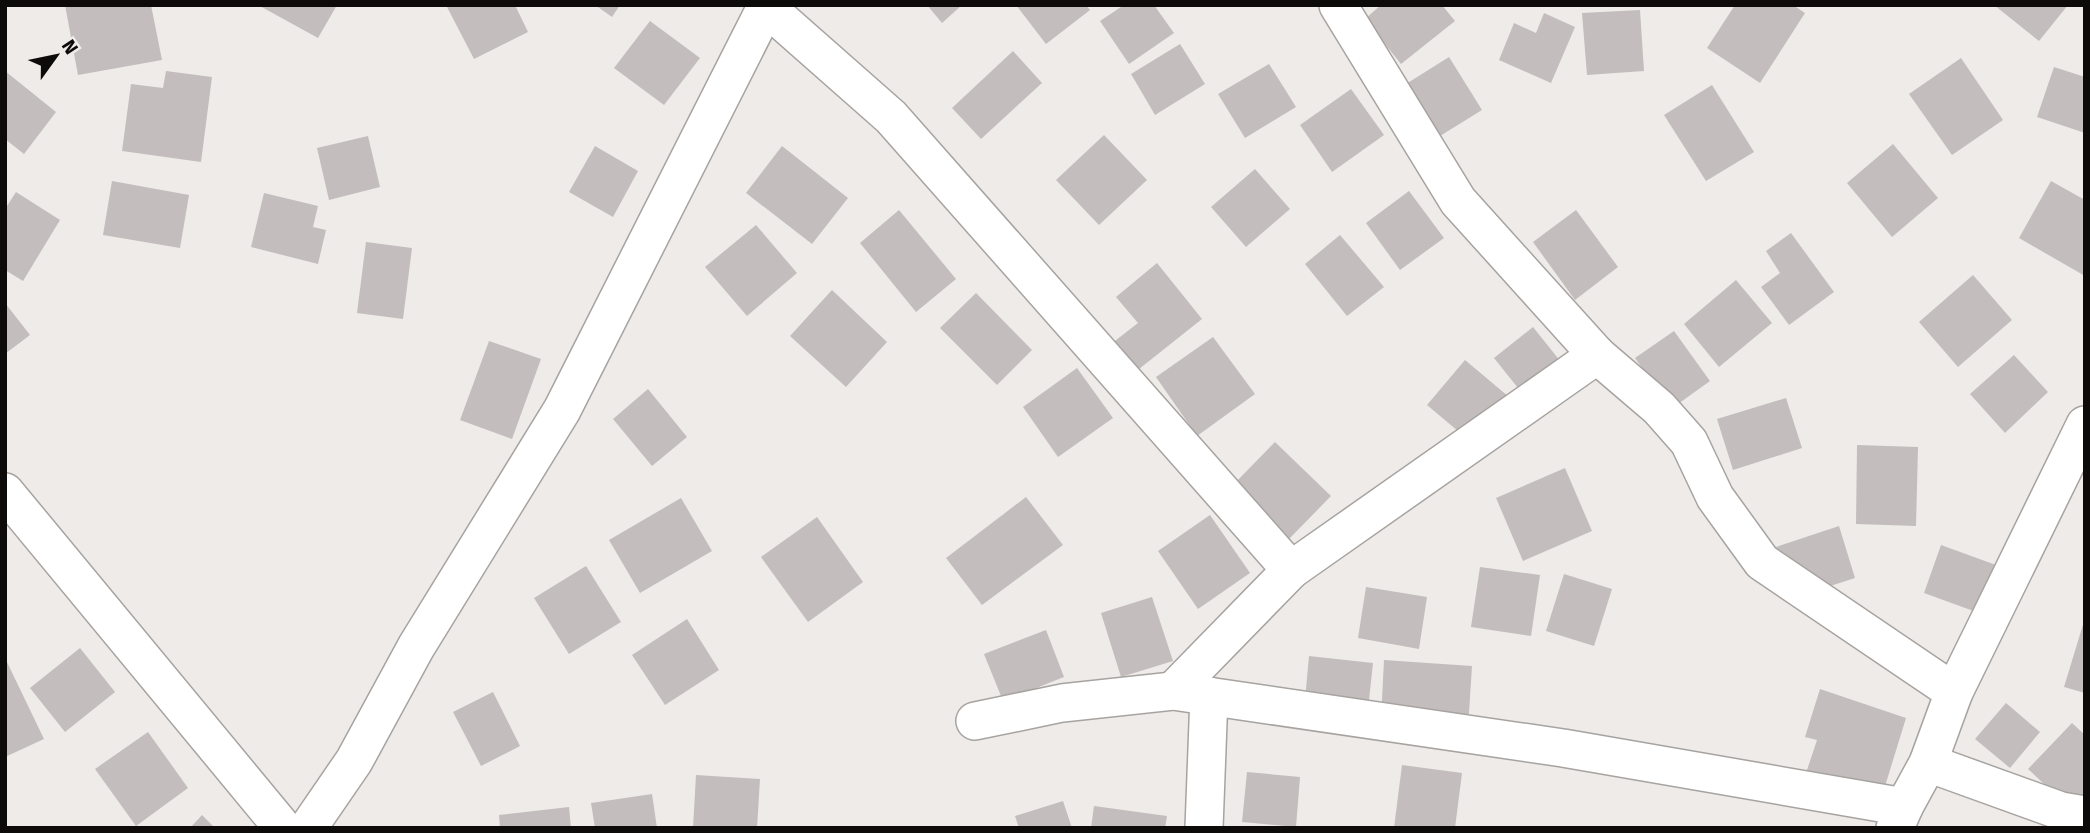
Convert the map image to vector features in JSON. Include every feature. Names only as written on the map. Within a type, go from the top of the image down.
[{"type":"street","points":[[1338,5],[1458,201],[1597,355],[1659,408],[1689,442],[1714,497],[1762,562],[1954,692]]},
{"type":"street","points":[[308,828],[354,761],[416,647],[562,410],[766,6],[891,117],[1291,570]]},
{"type":"street","points":[[1173,691],[1291,570],[1597,355]]},
{"type":"street","points":[[975,720],[1062,703],[1173,691],[1563,748],[1900,817],[1928,763],[1954,692],[2085,425]]},
{"type":"street","points":[[5,492],[283,828]]},
{"type":"street","points":[[1204,828],[1209,696]]},
{"type":"street","points":[[1928,763],[2061,811],[2085,815]]},
{"type":"building","points":[[65,5],[151,5],[162,60],[78,75]]},
{"type":"building","points":[[258,5],[337,5],[318,38]]},
{"type":"building","points":[[446,5],[515,5],[528,32],[474,59]]},
{"type":"building","points":[[595,5],[620,5],[612,17]]},
{"type":"building","points":[[927,5],[962,5],[942,23]]},
{"type":"building","points":[[1016,5],[1086,5],[1090,10],[1046,44]]},
{"type":"building","points":[[1124,5],[1154,5],[1174,33],[1129,64],[1100,21]]},
{"type":"building","points":[[1381,5],[1442,5],[1455,21],[1401,64],[1365,19]]},
{"type":"building","points":[[1735,5],[1793,5],[1805,13],[1760,83],[1707,48]]},
{"type":"building","points":[[1994,5],[2068,5],[2039,41]]},
{"type":"building","points":[[1640,10],[1644,71],[1587,75],[1582,13]]},
{"type":"building","points":[[1544,13],[1575,27],[1551,83],[1499,60],[1514,23],[1536,33]]},
{"type":"building","points":[[650,21],[700,58],[664,105],[614,68]]},
{"type":"building","points":[[1180,44],[1205,84],[1155,115],[1131,74]]},
{"type":"building","points":[[1013,51],[1042,83],[981,139],[952,108]]},
{"type":"building","points":[[1449,57],[1482,110],[1440,136],[1406,84]]},
{"type":"building","points":[[1961,58],[2003,120],[1952,155],[1909,94]]},
{"type":"building","points":[[1269,64],[1296,107],[1245,138],[1218,94]]},
{"type":"building","points":[[2054,67],[2085,77],[2085,133],[2037,117]]},
{"type":"building","points":[[5,71],[56,112],[24,154],[5,139]]},
{"type":"building","points":[[166,71],[212,77],[201,162],[122,151],[131,84],[163,88]]},
{"type":"building","points":[[1712,85],[1754,152],[1706,181],[1664,115]]},
{"type":"building","points":[[1351,89],[1384,135],[1332,172],[1300,125]]},
{"type":"building","points":[[1104,135],[1147,180],[1099,225],[1056,180]]},
{"type":"building","points":[[368,136],[380,187],[329,200],[317,148]]},
{"type":"building","points":[[1893,144],[1938,198],[1892,237],[1847,183]]},
{"type":"building","points":[[595,146],[638,171],[613,217],[569,192]]},
{"type":"building","points":[[782,146],[848,198],[812,244],[746,193]]},
{"type":"building","points":[[1255,169],[1290,209],[1246,247],[1211,207]]},
{"type":"building","points":[[112,181],[189,195],[180,248],[103,235]]},
{"type":"building","points":[[2051,181],[2085,200],[2085,276],[2019,238]]},
{"type":"building","points":[[1409,191],[1444,238],[1400,270],[1366,223]]},
{"type":"building","points":[[16,192],[60,220],[23,281],[5,270],[5,209]]},
{"type":"building","points":[[264,193],[318,206],[313,227],[326,230],[318,264],[251,247]]},
{"type":"building","points":[[899,210],[956,279],[916,312],[860,243]]},
{"type":"building","points":[[1576,210],[1618,267],[1575,300],[1533,242]]},
{"type":"building","points":[[756,225],[797,273],[747,316],[705,267]]},
{"type":"building","points":[[1791,233],[1834,292],[1789,325],[1761,287],[1780,273],[1766,251]]},
{"type":"building","points":[[1340,235],[1384,287],[1347,316],[1305,264]]},
{"type":"building","points":[[366,242],[412,248],[403,319],[357,313]]},
{"type":"building","points":[[1157,263],[1202,319],[1134,373],[1111,344],[1138,323],[1116,297]]},
{"type":"building","points":[[1973,275],[2012,320],[1958,367],[1919,322]]},
{"type":"building","points":[[1736,280],[1772,323],[1719,367],[1684,324]]},
{"type":"building","points":[[832,290],[887,342],[846,387],[790,336]]},
{"type":"building","points":[[976,293],[1032,350],[997,385],[940,328]]},
{"type":"building","points":[[5,303],[30,335],[5,354]]},
{"type":"building","points":[[1533,327],[1565,367],[1526,398],[1494,358]]},
{"type":"building","points":[[1674,331],[1710,381],[1671,409],[1635,358]]},
{"type":"building","points":[[1213,337],[1255,394],[1197,436],[1156,377]]},
{"type":"building","points":[[489,341],[541,359],[512,439],[460,420]]},
{"type":"building","points":[[2014,355],[2048,392],[2005,433],[1970,394]]},
{"type":"building","points":[[1465,360],[1515,402],[1477,447],[1427,405]]},
{"type":"building","points":[[1077,368],[1113,418],[1058,457],[1023,407]]},
{"type":"building","points":[[648,389],[687,437],[652,466],[613,419]]},
{"type":"building","points":[[1786,398],[1802,448],[1733,470],[1717,419]]},
{"type":"building","points":[[1275,442],[1331,496],[1289,539],[1234,484]]},
{"type":"building","points":[[1857,445],[1918,447],[1916,526],[1856,524]]},
{"type":"building","points":[[1565,468],[1592,531],[1523,561],[1496,498]]},
{"type":"building","points":[[1026,497],[1063,545],[982,605],[946,558]]},
{"type":"building","points":[[681,498],[712,551],[640,593],[609,540]]},
{"type":"building","points":[[1210,515],[1250,573],[1198,609],[1158,551]]},
{"type":"building","points":[[817,517],[863,582],[808,622],[761,557]]},
{"type":"building","points":[[1839,526],[1855,578],[1787,600],[1770,549]]},
{"type":"building","points":[[1941,545],[1996,565],[1979,613],[1924,593]]},
{"type":"building","points":[[586,566],[621,622],[569,654],[534,598]]},
{"type":"building","points":[[1480,567],[1540,575],[1531,636],[1471,627]]},
{"type":"building","points":[[1564,574],[1612,589],[1594,646],[1546,631]]},
{"type":"building","points":[[1366,587],[1427,597],[1419,649],[1358,638]]},
{"type":"building","points":[[1152,597],[1173,661],[1121,677],[1101,613]]},
{"type":"building","points":[[2085,618],[2085,693],[2064,687]]},
{"type":"building","points":[[687,619],[719,670],[665,705],[632,655]]},
{"type":"building","points":[[1046,630],[1064,677],[1003,701],[984,654]]},
{"type":"building","points":[[80,648],[115,692],[65,732],[30,688]]},
{"type":"building","points":[[1309,656],[1373,663],[1366,728],[1303,722]]},
{"type":"building","points":[[5,658],[44,739],[5,757]]},
{"type":"building","points":[[1384,660],[1472,666],[1467,744],[1380,739]]},
{"type":"building","points":[[1820,689],[1906,718],[1882,796],[1806,773],[1817,740],[1805,737]]},
{"type":"building","points":[[493,692],[520,746],[481,766],[453,712]]},
{"type":"building","points":[[2006,703],[2040,732],[2010,768],[1975,739]]},
{"type":"building","points":[[2072,723],[2085,735],[2085,794],[2071,809],[2028,769]]},
{"type":"building","points":[[148,732],[188,788],[136,826],[95,769]]},
{"type":"building","points":[[1402,765],[1462,773],[1455,828],[1394,828]]},
{"type":"building","points":[[1247,772],[1300,777],[1296,827],[1242,822]]},
{"type":"building","points":[[696,775],[760,779],[757,828],[693,828]]},
{"type":"building","points":[[652,794],[657,828],[595,828],[591,803]]},
{"type":"building","points":[[1063,801],[1072,828],[1019,828],[1015,816]]},
{"type":"building","points":[[1094,806],[1167,816],[1165,828],[1091,828]]},
{"type":"building","points":[[569,807],[571,828],[500,828],[499,815]]},
{"type":"building","points":[[202,815],[215,828],[190,828]]}]
